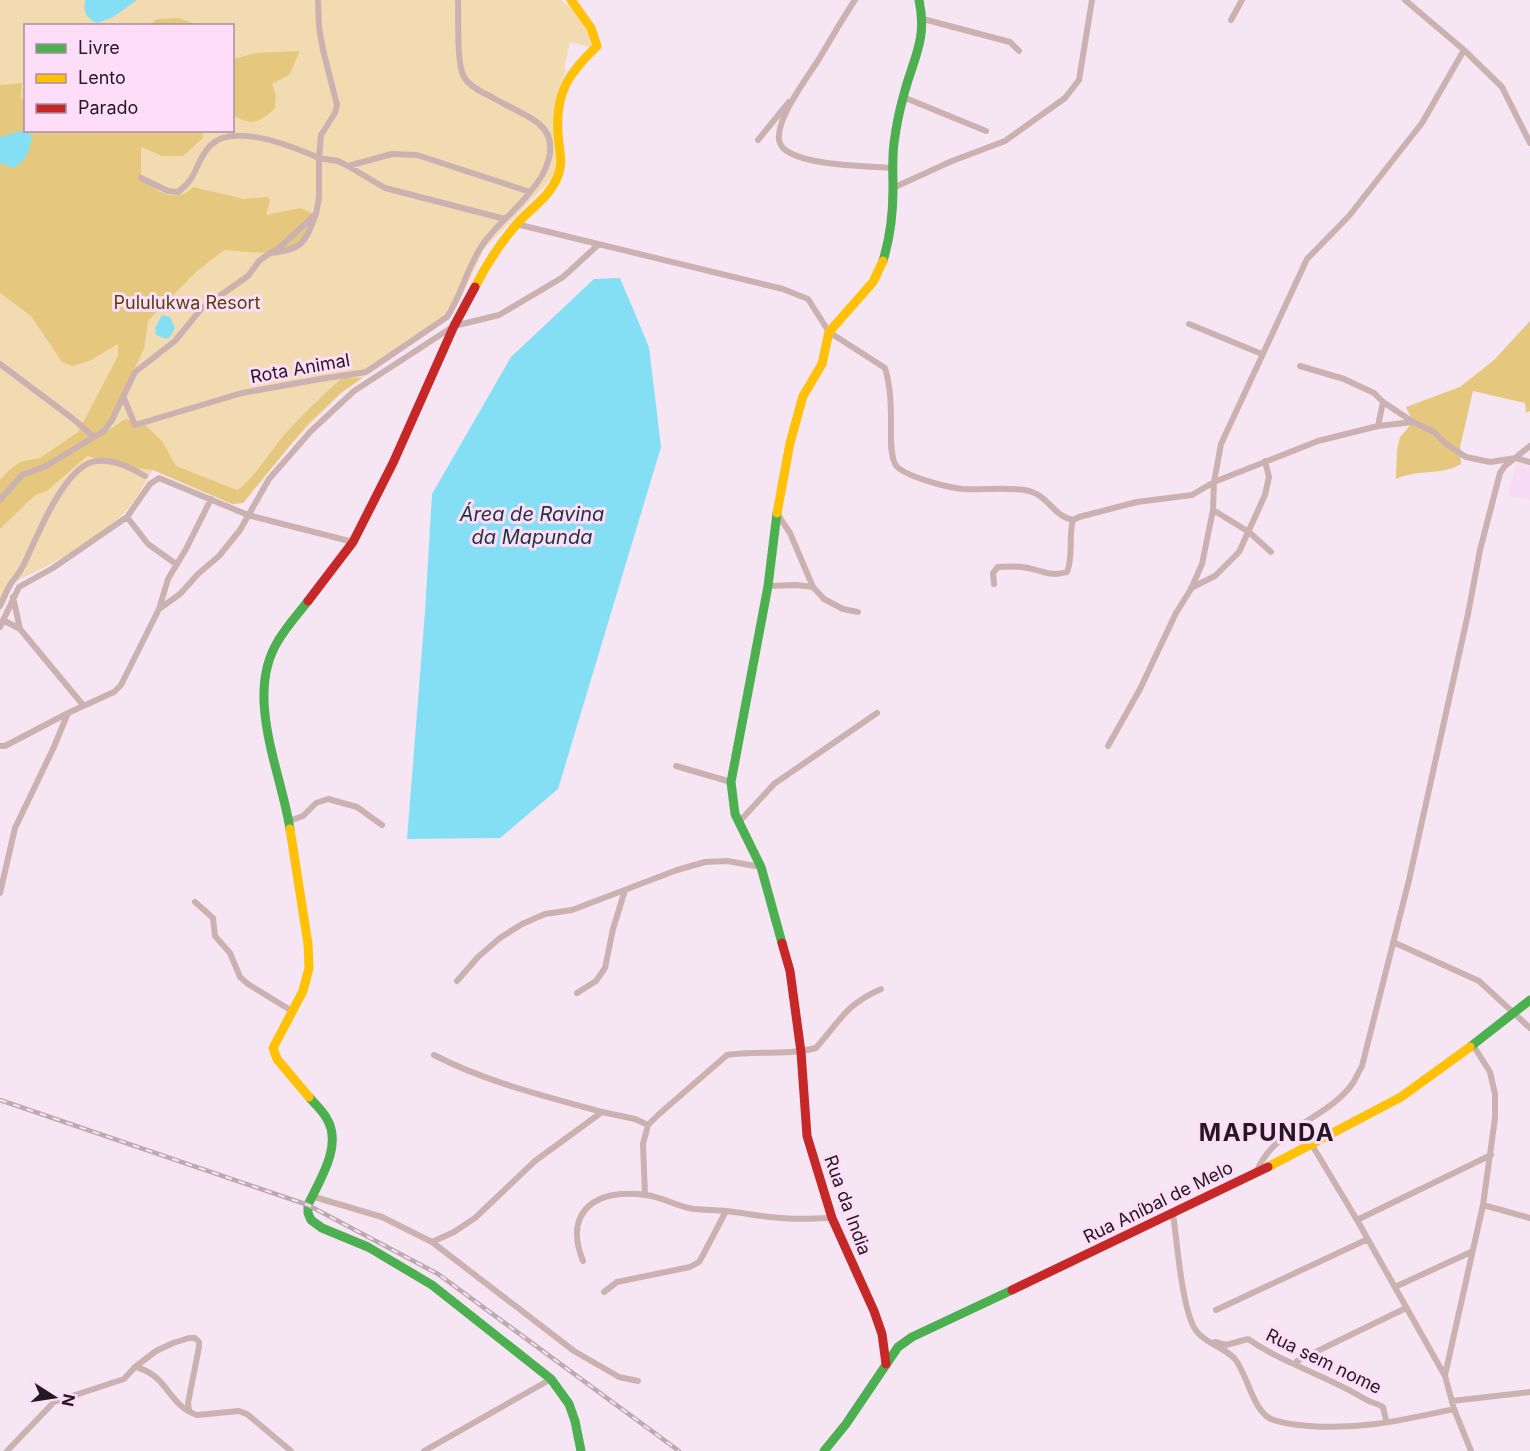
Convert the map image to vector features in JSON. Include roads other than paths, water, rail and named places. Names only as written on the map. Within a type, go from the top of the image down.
[{"type":"street","points":[[270,252],[297,247],[303,241],[316,214],[319,198],[321,135],[337,105],[323,50],[318,0]]},
{"type":"street","name":"Rota Animal","points":[[123,396],[135,425],[242,393],[366,372],[447,317],[483,244],[539,182],[550,156],[550,143],[539,123],[479,90],[465,79],[460,67],[459,0]]},
{"type":"street","points":[[571,0],[597,39],[597,46],[575,67],[564,86],[558,110],[562,162],[557,179],[545,198],[516,224],[487,264],[454,326],[393,463],[353,542],[277,642],[267,668],[263,691],[265,715],[289,821],[309,956],[309,968],[303,992],[273,1048],[274,1054],[300,1089],[328,1120],[332,1137],[331,1153],[311,1196],[308,1213],[311,1220],[322,1228],[368,1247],[432,1285],[552,1379],[564,1392],[572,1409],[581,1451]]},
{"type":"street","points":[[855,0],[796,95],[778,137],[782,147],[792,154],[838,165],[891,168]]},
{"type":"street","points":[[829,332],[873,282],[883,263],[888,244],[894,142],[903,97],[919,48],[923,20],[919,0]]},
{"type":"street","points":[[893,188],[952,161],[1005,141],[1065,98],[1079,80],[1092,0]]},
{"type":"street","points":[[1231,20],[1242,0]]},
{"type":"street","points":[[1405,0],[1464,50],[1502,87],[1530,142]]},
{"type":"street","points":[[923,20],[1010,42],[1019,51]]},
{"type":"street","points":[[1108,746],[1140,689],[1176,613],[1203,564],[1213,510],[1214,482],[1221,444],[1307,259],[1349,216],[1422,123],[1464,50]]},
{"type":"street","points":[[758,140],[796,95]]},
{"type":"street","points":[[903,97],[986,130]]},
{"type":"street","points":[[141,178],[168,191],[178,192],[194,176],[200,159],[209,146],[219,138],[249,136],[319,158],[338,161],[385,188],[505,219]]},
{"type":"street","points":[[348,166],[392,154],[417,155],[530,192]]},
{"type":"street","points":[[0,500],[22,475],[46,466],[104,431],[112,420],[135,372],[175,340],[201,309],[248,276],[260,261],[279,248],[316,214]]},
{"type":"street","points":[[516,224],[783,289],[808,299],[829,332],[885,368],[889,382],[891,447],[895,464],[899,469],[919,478],[962,489],[996,487],[1039,494],[1064,518],[1073,520],[1137,502],[1192,495],[1214,482],[1318,441],[1378,426],[1413,422]]},
{"type":"street","points":[[159,609],[180,594],[219,556],[240,530],[269,479],[311,431],[354,391],[454,326],[499,315],[563,277],[598,245]]},
{"type":"street","points":[[1189,324],[1262,354]]},
{"type":"street","name":"Rua da India","points":[[829,332],[822,364],[803,396],[790,443],[777,514],[768,586],[731,782],[735,814],[761,867],[790,970],[801,1052],[807,1136],[832,1218],[882,1334],[886,1365]]},
{"type":"street","points":[[0,364],[94,437]]},
{"type":"street","points":[[1300,366],[1344,379],[1374,393],[1383,402],[1413,422],[1434,432],[1445,443],[1466,456],[1490,462],[1516,458],[1530,462]]},
{"type":"street","points":[[1378,426],[1383,402]]},
{"type":"street","points":[[1256,1173],[1261,1159],[1272,1146],[1340,1097],[1353,1083],[1362,1066],[1393,942],[1468,614],[1480,550],[1500,472],[1530,446]]},
{"type":"street","points":[[0,606],[21,569],[44,520],[77,470],[95,461],[109,461],[145,476]]},
{"type":"street","points":[[1191,589],[1215,576],[1239,552],[1265,495],[1269,477],[1265,461]]},
{"type":"street","points":[[20,628],[2,624],[19,586],[53,568],[127,517],[150,484],[159,478],[248,515],[353,542]]},
{"type":"street","points":[[0,746],[5,746],[83,705],[114,692],[122,685],[159,609],[168,579],[211,499]]},
{"type":"street","points":[[1213,510],[1249,532],[1271,552]]},
{"type":"street","points":[[777,514],[790,533],[813,587],[824,598],[843,609],[858,612]]},
{"type":"street","points":[[127,517],[148,544],[176,564]]},
{"type":"street","points":[[994,584],[993,573],[998,567],[1029,568],[1059,575],[1067,572],[1070,564],[1070,530],[1073,520]]},
{"type":"street","points":[[768,586],[813,587]]},
{"type":"street","points":[[13,597],[20,628],[83,705]]},
{"type":"street","points":[[0,893],[15,828],[68,713]]},
{"type":"street","points":[[740,821],[774,784],[877,713]]},
{"type":"street","points":[[676,766],[731,782]]},
{"type":"street","points":[[289,821],[303,816],[316,803],[328,799],[357,807],[382,825]]},
{"type":"street","points":[[457,981],[478,957],[500,938],[522,924],[545,914],[572,910],[677,870],[705,862],[727,861],[761,867]]},
{"type":"street","points":[[577,993],[596,981],[605,968],[613,928],[625,890]]},
{"type":"street","points":[[195,902],[213,918],[215,936],[230,953],[240,977],[292,1011]]},
{"type":"street","points":[[1393,942],[1479,981],[1530,1028]]},
{"type":"street","points":[[645,1195],[643,1144],[648,1125],[727,1055],[801,1052],[816,1048],[844,1012],[861,998],[881,989]]},
{"type":"street","name":"Rua Aníbal de Melo","points":[[824,1451],[846,1424],[898,1347],[912,1337],[1173,1214],[1401,1097],[1530,1000]]},
{"type":"street","points":[[1445,1376],[1483,1205],[1495,1118],[1495,1094],[1490,1072],[1473,1045]]},
{"type":"street","points":[[434,1055],[458,1067],[497,1081],[602,1112],[635,1119],[648,1125]]},
{"type":"street","points":[[432,1242],[454,1232],[475,1218],[535,1161],[602,1112]]},
{"type":"street","points":[[1311,1145],[1357,1220],[1445,1376],[1454,1409],[1472,1451]]},
{"type":"street","points":[[1357,1220],[1491,1155]]},
{"type":"street","points":[[583,1260],[578,1247],[577,1230],[580,1215],[592,1202],[615,1195],[645,1195],[692,1209],[782,1218],[832,1218]]},
{"type":"street","points":[[311,1196],[382,1217],[432,1242],[574,1351],[619,1377],[638,1382]]},
{"type":"street","points":[[1483,1205],[1530,1218]]},
{"type":"street","points":[[604,1292],[618,1282],[690,1267],[699,1262],[726,1211]]},
{"type":"street","points":[[1173,1214],[1186,1310],[1195,1331],[1206,1340],[1226,1350],[1236,1360],[1261,1409],[1270,1418],[1295,1425],[1338,1428],[1375,1426],[1454,1409]]},
{"type":"street","points":[[1216,1310],[1368,1239]]},
{"type":"street","points":[[1395,1287],[1471,1252]]},
{"type":"street","points":[[1297,1361],[1407,1308]]},
{"type":"street","points":[[7,1451],[54,1402],[124,1380],[135,1366],[164,1347],[195,1338],[199,1342],[199,1347],[189,1410]]},
{"type":"street","name":"Rua sem nome","points":[[1206,1340],[1226,1345],[1248,1339],[1266,1351],[1378,1404],[1383,1407],[1386,1420]]},
{"type":"street","points":[[135,1366],[147,1369],[153,1374],[170,1392],[176,1404],[197,1415],[239,1411],[247,1414],[291,1451]]},
{"type":"street","points":[[424,1451],[552,1379]]},
{"type":"street","points":[[1452,1401],[1530,1392]]},
{"type":"water","points":[[85,0],[137,0],[113,17],[97,23],[86,14]]},
{"type":"water","points":[[22,131],[32,135],[29,150],[24,159],[13,168],[0,163],[0,137]]},
{"type":"water","name":"Área de Ravina da Mapunda","points":[[620,278],[649,347],[661,447],[558,789],[500,838],[407,839],[432,494],[511,357],[594,279]]},
{"type":"water","points":[[162,315],[170,317],[175,328],[170,337],[166,339],[156,335],[155,328]]},
{"type":"railway","points":[[0,1100],[308,1205],[438,1274],[679,1451]]},
{"type":"district","name":"MAPUNDA","points":[[1267,1132]]},
{"type":"park label","name":"Pululukwa Resort","points":[[187,302]]}]
